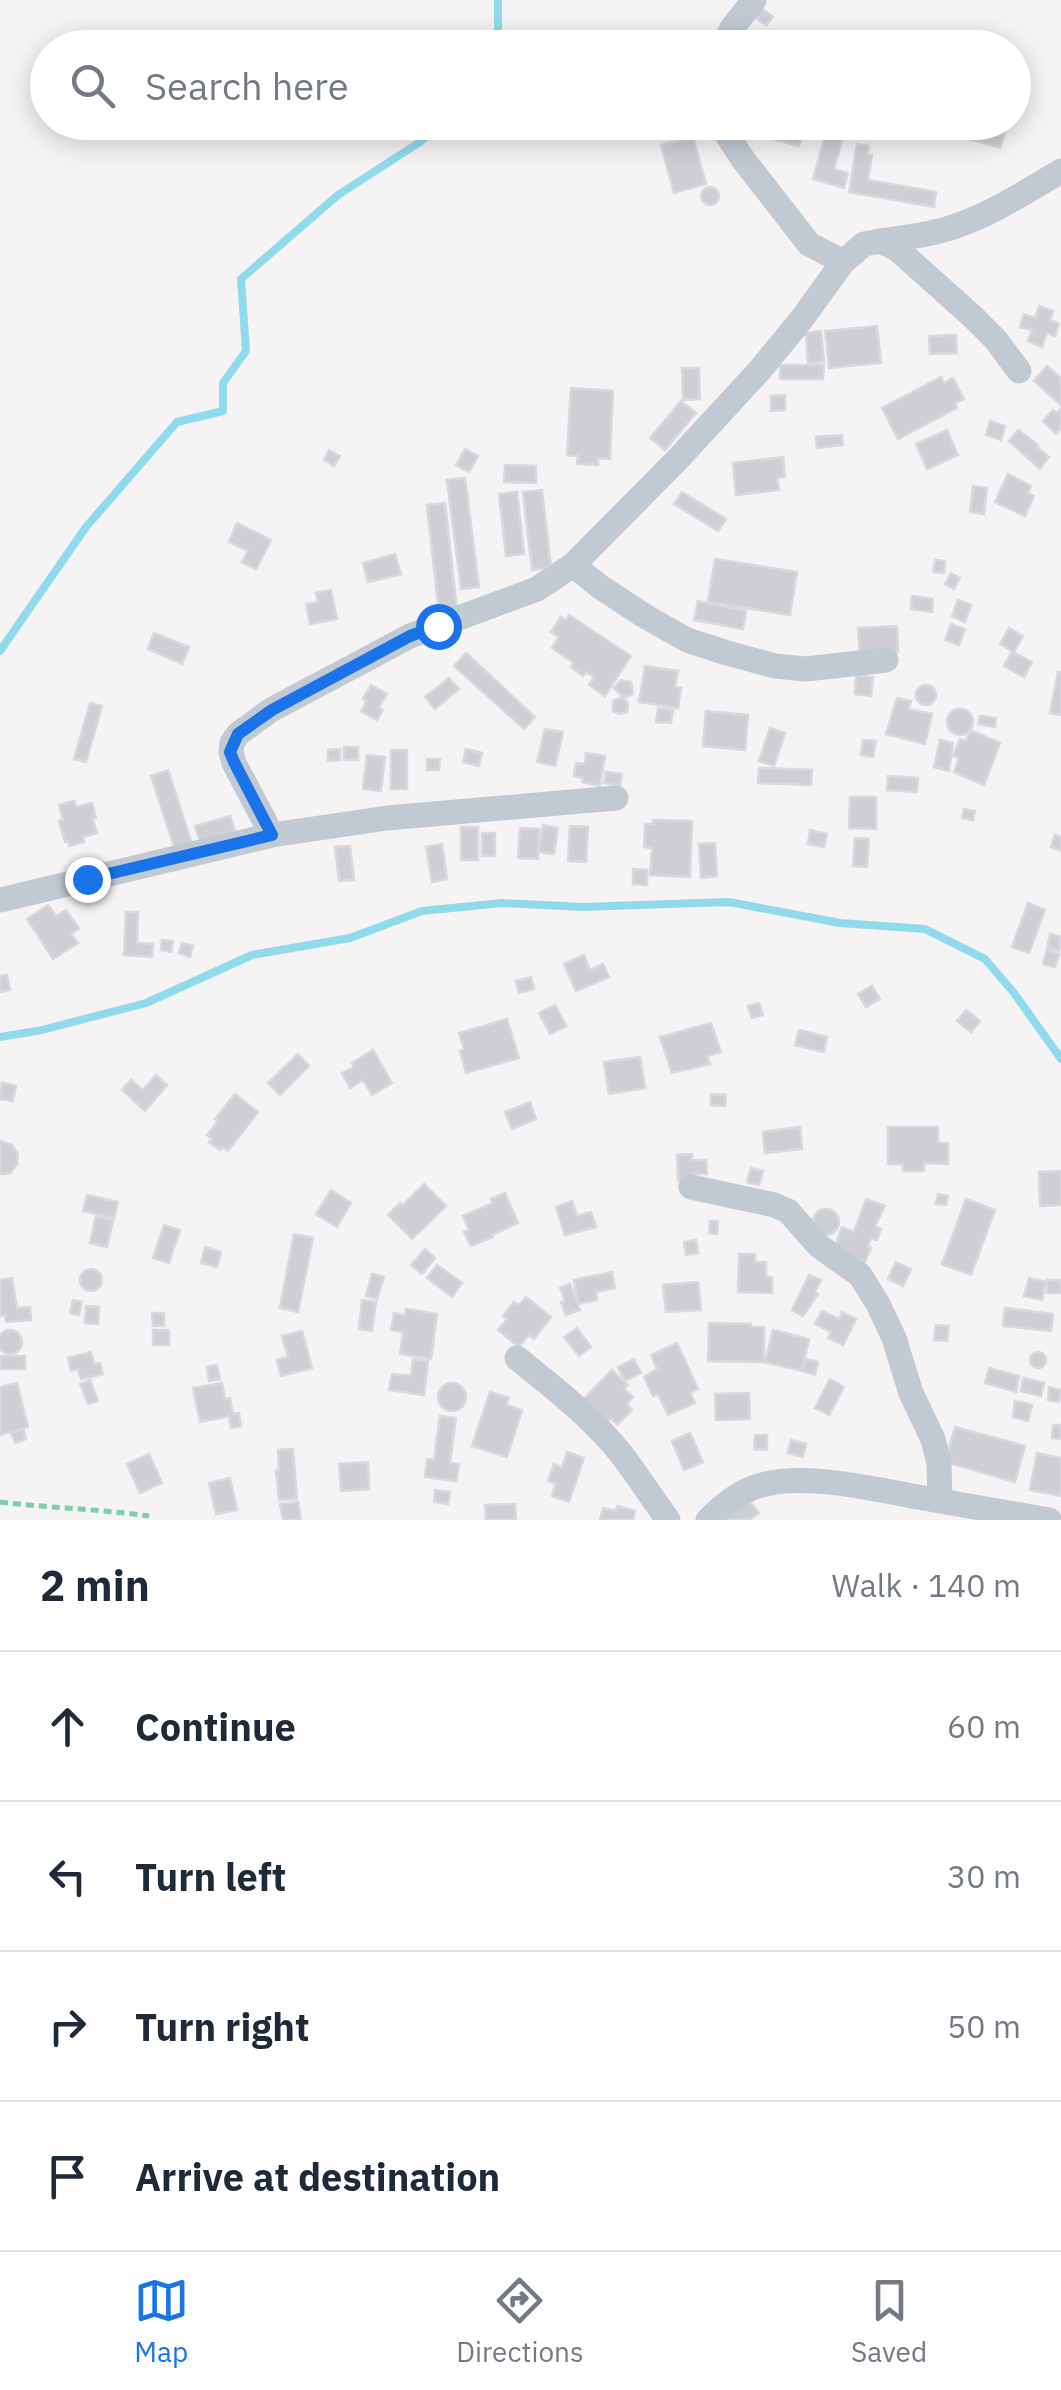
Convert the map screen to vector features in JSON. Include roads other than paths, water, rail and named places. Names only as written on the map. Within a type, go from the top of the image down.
[{"type":"street","points":[[731,30],[754,0]]},
{"type":"street","points":[[730,140],[800,234],[821,252],[843,262]]},
{"type":"street","points":[[272,835],[230,752],[238,734],[272,710],[410,636],[537,589],[573,565],[678,460],[758,371],[843,262],[864,244],[926,235],[979,217],[1061,171]]},
{"type":"street","points":[[882,241],[897,249],[972,316],[1020,371]]},
{"type":"street","points":[[573,565],[643,615],[687,640],[727,653],[774,666],[806,669],[886,660]]},
{"type":"street","points":[[0,900],[272,835],[387,818],[616,798]]},
{"type":"street","points":[[691,1187],[788,1211],[819,1246],[860,1275],[894,1338],[911,1393],[933,1439],[939,1463],[940,1501]]},
{"type":"street","points":[[516,1358],[598,1428],[620,1453],[659,1515]]},
{"type":"street","points":[[708,1520],[743,1492],[767,1483],[805,1482],[859,1486],[1049,1520]]},
{"type":"waterway","points":[[498,0],[498,30]]},
{"type":"waterway","points":[[0,651],[86,527],[177,422],[223,411],[223,383],[246,351],[241,279],[338,195],[422,140]]},
{"type":"waterway","points":[[0,1037],[146,1003],[252,955],[350,938],[422,911],[502,903],[582,907],[729,902],[840,923],[925,929],[985,959],[1061,1059]]}]
